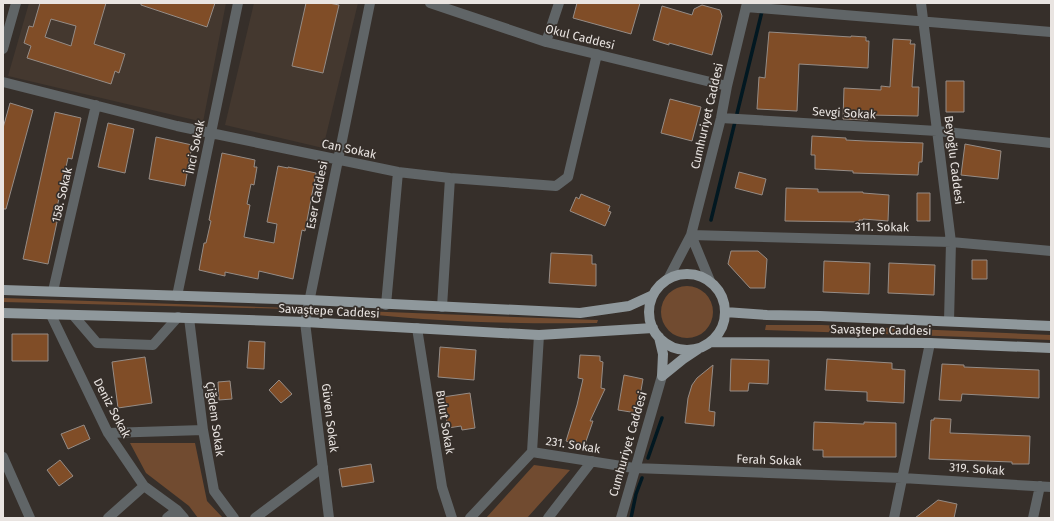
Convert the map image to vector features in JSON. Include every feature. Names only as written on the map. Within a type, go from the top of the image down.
[{"type":"main road","points":[[662,376],[683,359],[711,342],[719,333],[724,323],[725,312],[724,300],[710,281],[700,276],[689,274],[678,275],[668,279],[659,286],[653,295],[650,306],[650,317],[653,328],[659,337],[668,344],[679,349],[690,350],[702,347]]},
{"type":"main road","name":"Savaştepe Caddesi","points":[[3,290],[309,300],[386,305],[580,313],[629,306],[653,295]]},
{"type":"main road","name":"Savaştepe Caddesi","points":[[725,312],[1051,326]]},
{"type":"main road","name":"Savaştepe Caddesi","points":[[3,313],[305,322],[539,335],[653,328]]},
{"type":"main road","points":[[659,337],[663,354],[662,376]]},
{"type":"main road","name":"Savaştepe Caddesi","points":[[711,342],[930,343],[1051,348]]},
{"type":"street","points":[[3,49],[16,3]]},
{"type":"street","name":"İnci Sokak","points":[[177,296],[238,3]]},
{"type":"street","name":"Eser Caddesi","points":[[305,322],[370,3]]},
{"type":"street","name":"Okul Caddesi","points":[[430,3],[546,42],[727,86]]},
{"type":"street","points":[[546,42],[559,3]]},
{"type":"street","name":"Beyoğlu Caddesi","points":[[921,3],[952,242],[949,321]]},
{"type":"street","points":[[747,5],[774,9],[1051,32]]},
{"type":"street","name":"Cumhuriyet Caddesi","points":[[668,279],[691,235],[721,118],[727,86],[747,5]]},
{"type":"street","name":"Can Sokak","points":[[3,82],[211,133],[398,172],[450,178],[556,186],[568,178],[596,54]]},
{"type":"street","name":"158. Sokak","points":[[53,291],[96,105]]},
{"type":"street","name":"Sevgi Sokak","points":[[721,118],[937,131],[1051,143]]},
{"type":"street","points":[[386,305],[398,172]]},
{"type":"street","points":[[442,307],[450,178]]},
{"type":"street","points":[[691,235],[710,281]]},
{"type":"street","name":"311. Sokak","points":[[691,235],[952,242],[1051,251]]},
{"type":"street","name":"Deniz Sokak","points":[[51,315],[108,434],[144,486],[177,510],[184,518]]},
{"type":"street","points":[[73,315],[97,343],[153,345],[178,318]]},
{"type":"street","name":"Çiğdem Sokak","points":[[189,318],[203,430],[214,492],[234,518]]},
{"type":"street","name":"Güven Sokak","points":[[305,322],[329,518]]},
{"type":"street","name":"Bulut Sokak","points":[[417,328],[442,487],[452,518]]},
{"type":"street","points":[[470,518],[532,452],[539,335]]},
{"type":"street","points":[[894,518],[930,343]]},
{"type":"street","name":"Cumhuriyet Caddesi","points":[[620,518],[662,376]]},
{"type":"street","points":[[108,434],[203,430]]},
{"type":"street","name":"231. Sokak","points":[[532,452],[634,468]]},
{"type":"street","points":[[3,457],[30,518]]},
{"type":"street","points":[[548,518],[592,461]]},
{"type":"street","points":[[255,518],[323,467]]},
{"type":"street","name":"Ferah Sokak","points":[[634,468],[902,478]]},
{"type":"street","name":"319. Sokak","points":[[902,478],[1051,487]]},
{"type":"street","points":[[108,518],[144,486]]},
{"type":"street","points":[[1033,518],[1040,486]]},
{"type":"street","points":[[168,518],[177,510]]},
{"type":"shaded area","points":[[29,3],[226,3],[203,122],[8,76]]},
{"type":"shaded area","points":[[254,3],[358,3],[323,148],[225,125]]},
{"type":"shaded area","points":[[682,286],[692,286],[706,293],[713,307],[713,317],[706,331],[692,338],[682,338],[672,334],[665,327],[661,317],[661,307],[665,297],[672,290]]},
{"type":"shaded area","points":[[3,298],[291,308],[292,309],[3,302]]},
{"type":"shaded area","points":[[336,310],[598,320],[597,323],[532,323],[433,320]]},
{"type":"shaded area","points":[[766,325],[822,325],[1051,335],[1051,340],[765,330]]},
{"type":"shaded area","points":[[130,443],[195,443],[207,501],[223,518],[198,518],[189,506],[146,473]]},
{"type":"shaded area","points":[[534,465],[570,470],[527,518],[486,518]]},
{"type":"building","points":[[40,3],[106,3],[94,44],[125,54],[119,73],[115,71],[111,84],[27,58],[31,46],[24,43],[29,26],[33,27]],"holes":[[[51,19],[76,26],[71,46],[45,37]]]},
{"type":"building","points":[[141,3],[215,3],[207,27],[141,5]]},
{"type":"building","points":[[306,3],[329,3],[339,5],[323,73],[292,66]]},
{"type":"building","points":[[577,3],[640,3],[631,34],[573,18]]},
{"type":"building","points":[[702,5],[720,10],[722,16],[712,55],[653,40],[662,6],[692,15],[694,9]]},
{"type":"building","points":[[769,32],[866,37],[866,41],[869,41],[868,68],[799,64],[797,111],[757,109],[759,77],[765,78]]},
{"type":"building","points":[[893,39],[911,40],[910,44],[915,44],[912,87],[919,87],[918,116],[869,115],[868,120],[843,119],[844,88],[881,90],[881,86],[890,87]]},
{"type":"building","points":[[946,81],[964,81],[964,112],[946,112]]},
{"type":"building","points":[[670,99],[701,107],[692,141],[661,133]]},
{"type":"building","points":[[10,103],[33,110],[6,209],[3,209],[3,128]]},
{"type":"building","points":[[55,112],[81,118],[72,159],[68,158],[54,221],[57,222],[48,264],[23,259]]},
{"type":"building","points":[[108,123],[134,129],[125,173],[98,167]]},
{"type":"building","points":[[812,136],[846,138],[846,140],[923,143],[922,162],[919,162],[918,175],[853,173],[853,171],[815,169],[815,155],[811,155]]},
{"type":"building","points":[[156,137],[192,145],[185,186],[149,179]]},
{"type":"building","points":[[965,144],[1001,151],[998,179],[961,175]]},
{"type":"building","points":[[222,153],[255,160],[254,167],[257,167],[254,185],[251,184],[247,204],[250,205],[244,237],[274,243],[277,224],[267,222],[278,166],[316,173],[305,231],[302,230],[293,279],[259,271],[258,279],[225,272],[225,276],[199,270],[204,243],[206,243],[211,221],[209,220]]},
{"type":"building","points":[[739,172],[766,179],[762,195],[735,188]]},
{"type":"building","points":[[786,188],[818,189],[818,192],[863,192],[889,195],[888,221],[863,219],[859,220],[859,222],[785,221]]},
{"type":"building","points":[[917,193],[930,193],[930,221],[917,221]]},
{"type":"building","points":[[581,194],[610,206],[608,211],[611,212],[605,226],[570,211],[576,197],[579,199]]},
{"type":"building","points":[[731,251],[758,251],[767,259],[765,288],[750,288],[728,264]]},
{"type":"building","points":[[551,253],[592,255],[592,264],[596,264],[596,286],[549,283]]},
{"type":"building","points":[[972,260],[987,260],[987,279],[972,279]]},
{"type":"building","points":[[824,261],[870,263],[869,294],[823,292]]},
{"type":"building","points":[[889,263],[935,265],[934,295],[888,293]]},
{"type":"building","points":[[12,334],[48,334],[48,361],[12,361]]},
{"type":"building","points":[[249,341],[265,342],[264,369],[247,368]]},
{"type":"building","points":[[440,347],[476,350],[474,380],[438,377]]},
{"type":"building","points":[[580,355],[600,356],[600,361],[603,362],[601,388],[605,389],[590,421],[593,421],[584,447],[566,441],[583,379],[578,378]]},
{"type":"building","points":[[145,357],[152,403],[118,408],[112,362]]},
{"type":"building","points":[[731,359],[769,360],[768,384],[749,383],[748,391],[730,391]]},
{"type":"building","points":[[827,359],[892,363],[892,369],[905,370],[904,403],[867,401],[867,392],[825,390]]},
{"type":"building","points":[[942,364],[964,365],[964,367],[1039,370],[1039,398],[962,394],[961,401],[939,400]]},
{"type":"building","points":[[713,365],[709,411],[715,412],[714,426],[685,423],[688,398],[692,385],[697,378]]},
{"type":"building","points":[[624,375],[643,379],[637,413],[618,410]]},
{"type":"building","points":[[279,380],[292,394],[281,403],[269,390]]},
{"type":"building","points":[[230,381],[232,399],[219,400],[218,382]]},
{"type":"building","points":[[470,393],[475,428],[462,430],[461,426],[448,428],[443,397]]},
{"type":"building","points":[[934,418],[951,419],[950,433],[1030,436],[1029,464],[929,459],[931,420],[934,420]]},
{"type":"building","points":[[814,422],[864,424],[864,422],[896,423],[896,457],[823,457],[823,450],[813,450]]},
{"type":"building","points":[[84,425],[90,439],[68,449],[61,434]]},
{"type":"building","points":[[60,460],[73,476],[59,486],[47,470]]},
{"type":"building","points":[[371,464],[374,482],[342,487],[339,469]]},
{"type":"building","points":[[938,500],[957,504],[954,518],[915,518]]},
{"type":"waterway","points":[[711,220],[764,3]]},
{"type":"waterway","points":[[648,458],[662,418]]},
{"type":"waterway","points":[[631,518],[636,494],[642,478]]}]
